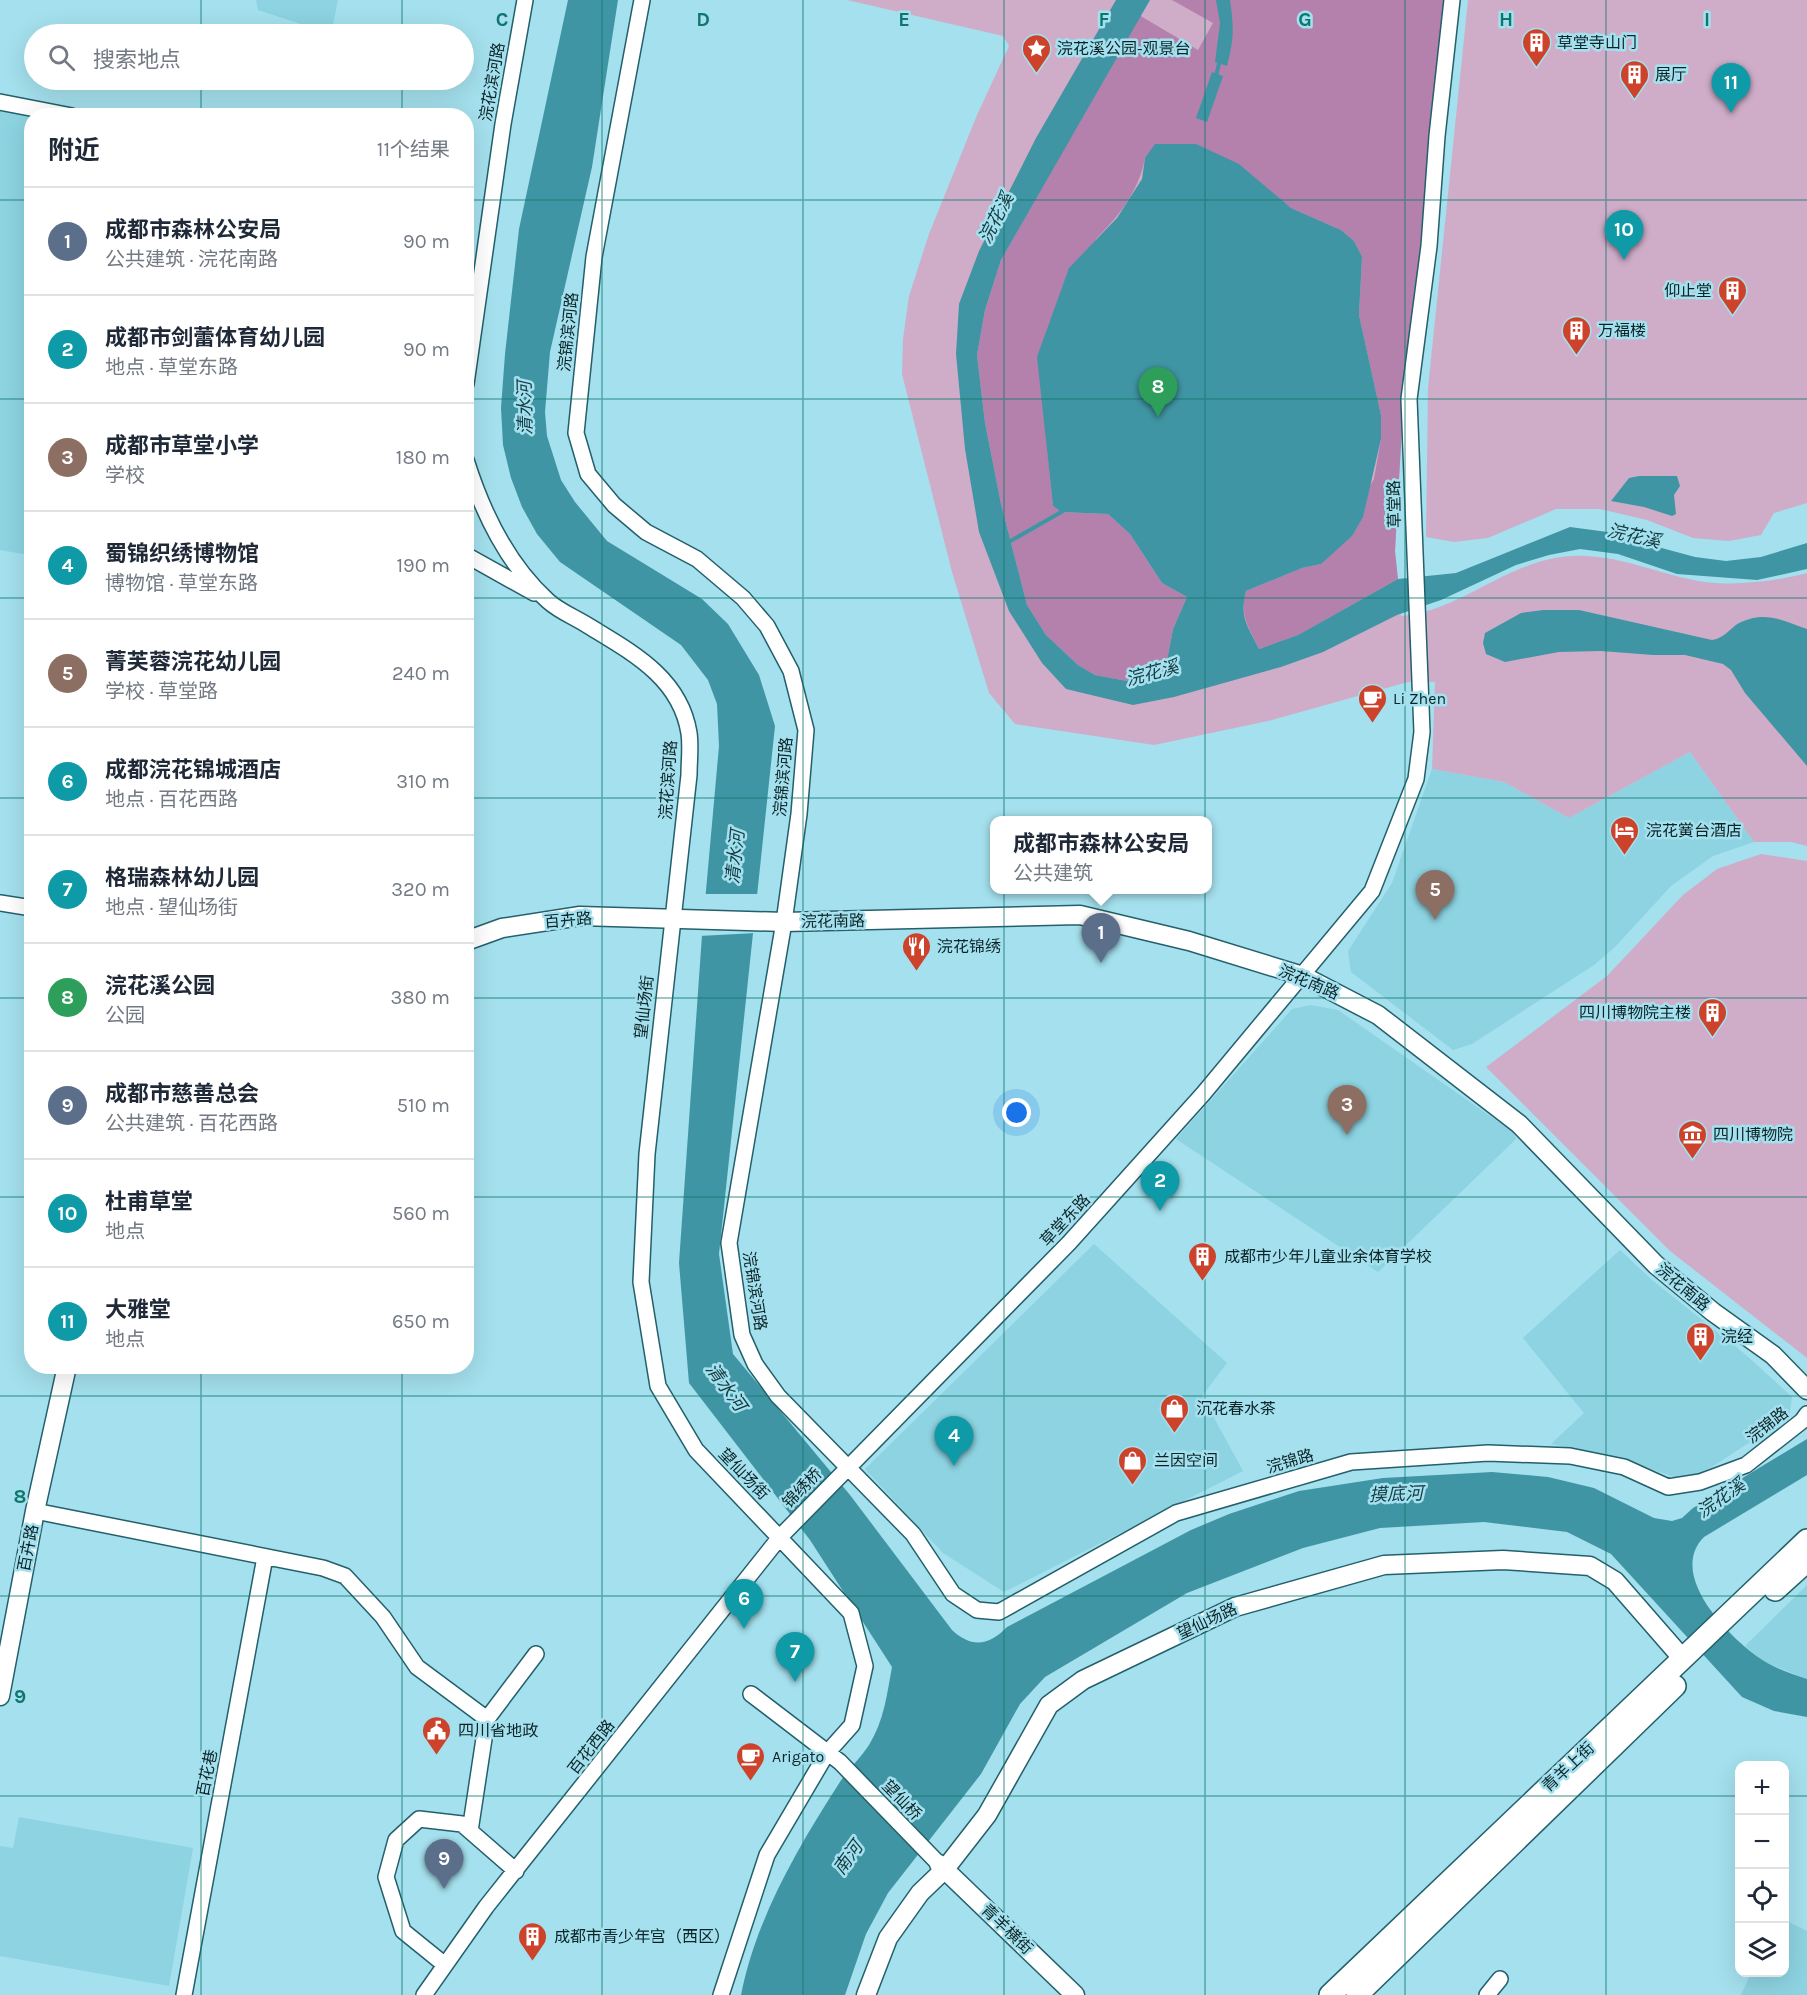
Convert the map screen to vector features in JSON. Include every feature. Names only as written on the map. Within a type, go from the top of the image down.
[{"type":"main road","name":"青羊上街","points":[[1733,1621],[1807,1540]]},
{"type":"main road","name":"青羊上街","points":[[1330,1995],[1690,1659],[1807,1561]]},
{"type":"main road","name":"青羊上街","points":[[1357,1995],[1690,1659]]},
{"type":"street","name":"浣花滨河路","points":[[474,328],[503,124],[525,0]]},
{"type":"street","name":"浣锦滨河路","points":[[642,0],[594,257],[576,433],[588,474],[614,505],[646,532],[697,559],[742,598],[767,626],[791,671],[806,730],[799,814],[784,922],[729,1243],[742,1335],[755,1364],[778,1396],[844,1471]]},
{"type":"street","name":"草堂路","points":[[1303,976],[1372,891],[1416,779],[1422,732],[1409,399],[1429,246],[1437,136],[1452,0]]},
{"type":"street","points":[[0,102],[31,108]]},
{"type":"street","name":"浣花滨河路","points":[[474,483],[495,530],[520,571],[549,602]]},
{"type":"street","name":"浣花滨河路","points":[[474,560],[549,602],[643,660],[670,685],[682,707],[690,734],[689,775],[671,920]]},
{"type":"street","points":[[0,903],[24,907]]},
{"type":"street","name":"浣花南路","points":[[671,920],[784,922],[1080,915],[1189,941],[1303,976],[1378,1015],[1519,1124],[1656,1265],[1713,1312],[1773,1354],[1807,1390]]},
{"type":"street","name":"百卉路","points":[[474,938],[502,928],[580,916],[671,920]]},
{"type":"street","name":"望仙场街","points":[[671,920],[647,1154],[641,1282],[658,1386],[696,1449],[785,1531],[851,1613],[865,1666],[852,1725],[826,1753],[767,1855],[721,1995]]},
{"type":"street","name":"草堂东路","points":[[844,1471],[1069,1243],[1303,976]]},
{"type":"street","name":"百卉路","points":[[0,1696],[35,1511],[65,1374]]},
{"type":"street","name":"浣锦路","points":[[844,1471],[914,1534],[953,1594],[976,1610],[999,1612],[1176,1513],[1350,1462],[1488,1453],[1570,1456],[1624,1467],[1668,1487],[1700,1482],[1746,1465],[1802,1421],[1807,1414]]},
{"type":"street","name":"锦绣桥","points":[[785,1531],[844,1471]]},
{"type":"street","points":[[35,1511],[323,1568],[345,1576],[383,1617],[417,1667],[487,1719]]},
{"type":"street","name":"百花西路","points":[[424,1995],[486,1907],[785,1531]]},
{"type":"street","name":"百花巷","points":[[184,1995],[265,1557]]},
{"type":"street","name":"望仙场路","points":[[866,1995],[888,1938],[920,1893],[987,1815],[1049,1705],[1083,1680],[1235,1607],[1384,1565],[1503,1560],[1590,1566],[1615,1581],[1690,1659]]},
{"type":"street","points":[[470,1831],[487,1719],[536,1654]]},
{"type":"street","name":"望仙桥","points":[[751,1694],[840,1762],[942,1866]]},
{"type":"street","points":[[445,1965],[402,1931],[386,1877],[396,1840],[419,1819],[462,1824],[516,1871]]},
{"type":"street","name":"青羊横街","points":[[942,1866],[1075,1995]]},
{"type":"street","points":[[1487,1995],[1500,1979]]},
{"type":"shaded area","points":[[256,0],[338,0],[333,24],[301,24],[258,10]]},
{"type":"shaded area","points":[[847,0],[1446,0],[1403,409],[1395,551],[1401,616],[1441,607],[1535,563],[1572,556],[1623,561],[1703,582],[1764,581],[1807,573],[1807,846],[1791,842],[1754,842],[1690,752],[1569,818],[1504,782],[1432,769],[1435,682],[1408,682],[1268,721],[1154,745],[1015,724],[989,693],[952,572],[902,374],[903,339],[909,296],[929,234],[977,115],[1009,46],[1003,36]]},
{"type":"shaded area","points":[[1172,0],[1446,0],[1403,409],[1395,551],[1398,579],[1298,635],[1259,649],[1244,614],[1246,591],[1302,568],[1321,564],[1374,479],[1381,439],[1381,415],[1359,315],[1362,258],[1354,241],[1341,230],[1291,208],[1276,197],[1145,158],[1138,181],[1127,202],[1096,239],[1046,438],[1053,506],[1061,512],[1108,514],[1130,534],[1162,583],[1187,597],[1173,629],[1165,671],[1127,681],[1095,675],[1078,665],[1046,635],[1027,605],[1001,504],[985,423],[977,355],[985,310],[1001,260],[1139,15],[1198,50],[1213,23]]},
{"type":"shaded area","points":[[1468,0],[1807,0],[1807,503],[1774,513],[1761,535],[1729,541],[1693,538],[1647,520],[1600,509],[1556,509],[1488,538],[1454,542],[1426,537],[1428,388]]},
{"type":"shaded area","points":[[0,110],[24,115],[24,554],[0,550]]},
{"type":"shaded area","points":[[1690,752],[1754,842],[1713,856],[1671,886],[1615,947],[1594,965],[1472,1044],[1453,1050],[1351,972],[1348,951],[1392,883],[1432,769],[1504,782],[1569,818]]},
{"type":"shaded area","name":"四川博物院","points":[[1761,854],[1807,861],[1807,1358],[1670,1251],[1486,1067],[1607,976],[1683,895],[1717,869]]},
{"type":"shaded area","points":[[1311,1005],[1338,1010],[1513,1132],[1516,1139],[1378,1272],[1176,1139],[1292,1009]]},
{"type":"shaded area","points":[[1094,1244],[1227,1363],[1202,1396],[1243,1471],[1004,1592],[943,1553],[865,1469]]},
{"type":"shaded area","points":[[1620,1250],[1652,1280],[1746,1355],[1792,1397],[1789,1417],[1710,1468],[1691,1476],[1674,1477],[1617,1457],[1551,1444],[1584,1413],[1523,1338]]},
{"type":"shaded area","points":[[1807,1585],[1807,1679],[1763,1661],[1745,1646]]},
{"type":"shaded area","points":[[19,1817],[193,1848],[169,1986],[0,1956],[0,1846],[13,1848]]},
{"type":"shaded area","points":[[1789,1922],[1807,1931],[1807,1995],[1741,1995],[1749,1977],[1789,1977]]},
{"type":"water","points":[[568,0],[618,0],[592,167],[550,352],[545,412],[547,436],[561,480],[575,502],[607,541],[702,599],[728,624],[759,675],[775,726],[719,1254],[733,1354],[850,1495],[952,1630],[973,1642],[993,1638],[1007,1627],[1191,1530],[1229,1514],[1299,1491],[1383,1478],[1492,1472],[1548,1477],[1594,1488],[1654,1518],[1672,1521],[1682,1518],[1693,1508],[1807,1439],[1807,1475],[1704,1537],[1694,1552],[1693,1569],[1698,1587],[1707,1605],[1735,1638],[1769,1664],[1807,1679],[1807,1717],[1774,1711],[1742,1697],[1611,1554],[1567,1532],[1484,1522],[1380,1528],[1303,1548],[1187,1593],[1045,1677],[1020,1704],[981,1774],[888,1893],[866,1934],[845,1995],[741,1995],[767,1912],[793,1860],[823,1809],[874,1736],[884,1707],[892,1667],[810,1540],[689,1383],[679,1263],[702,935],[719,746],[717,704],[708,680],[681,645],[560,562],[537,534],[522,507],[511,478],[503,445],[501,408],[505,354],[519,229]]},
{"type":"water","name":"浣花溪","points":[[1116,0],[1150,0],[1001,260],[985,310],[977,355],[985,423],[1001,504],[1027,605],[1046,635],[1078,665],[1095,675],[1127,681],[1165,671],[1173,629],[1187,597],[1162,583],[1130,534],[1108,514],[1061,512],[1053,506],[1037,357],[1069,268],[1117,218],[1142,179],[1145,158],[1155,144],[1196,144],[1239,164],[1291,208],[1341,230],[1354,241],[1362,257],[1359,315],[1381,415],[1381,439],[1363,517],[1352,536],[1321,564],[1302,568],[1246,591],[1244,615],[1259,649],[1298,635],[1398,579],[1456,573],[1570,527],[1630,535],[1658,547],[1695,557],[1726,561],[1761,557],[1807,543],[1807,569],[1757,580],[1677,574],[1618,554],[1580,549],[1516,565],[1441,600],[1397,615],[1323,652],[1281,667],[1174,697],[1133,705],[1066,689],[1042,663],[1009,611],[979,532],[965,449],[956,354],[959,304],[979,251],[1036,138]]},
{"type":"water","points":[[1216,0],[1230,0],[1233,33],[1227,66],[1215,62],[1220,23]]},
{"type":"water","points":[[1212,72],[1223,76],[1207,122],[1196,118]]},
{"type":"water","points":[[1677,476],[1680,486],[1674,495],[1676,514],[1672,516],[1644,507],[1611,501],[1629,478]]},
{"type":"water","points":[[1543,610],[1579,610],[1712,640],[1724,635],[1739,623],[1758,617],[1774,618],[1807,629],[1807,766],[1745,693],[1731,670],[1723,664],[1685,655],[1601,651],[1559,652],[1505,662],[1486,654],[1483,643],[1485,633],[1521,613]]},
{"type":"pier","points":[[703,894],[761,894],[756,933],[699,936]]},
{"type":"waterway","points":[[1216,76],[1220,60]]},
{"type":"waterway","points":[[1007,543],[1063,511]]},
{"type":"place","name":"草堂寺山门","points":[[1536,68]]},
{"type":"place","name":"浣花溪公园-观景台","points":[[1036,74]]},
{"type":"place","name":"展厅","points":[[1634,100]]},
{"type":"place","name":"大雅堂","points":[[1731,113]]},
{"type":"place","name":"杜甫草堂","points":[[1624,260]]},
{"type":"place","name":"仰止堂","points":[[1733,316]]},
{"type":"place","name":"万福楼","points":[[1577,356]]},
{"type":"place","name":"浣花溪公园","points":[[1158,417]]},
{"type":"place","name":"Li Zhen","points":[[1372,724]]},
{"type":"place","name":"浣花黉台酒店","points":[[1625,856]]},
{"type":"place","name":"菁芙蓉浣花幼儿园","points":[[1435,920]]},
{"type":"place","name":"成都市森林公安局","points":[[1101,963]]},
{"type":"place","name":"浣花锦绣","points":[[916,972]]},
{"type":"place","name":"四川博物院主楼","points":[[1712,1038]]},
{"type":"place","name":"成都市草堂小学","points":[[1347,1135]]},
{"type":"place","name":"四川博物院","points":[[1692,1160]]},
{"type":"place","name":"成都市剑蕾体育幼儿园","points":[[1160,1211]]},
{"type":"place","name":"成都市少年儿童业余体育学校","points":[[1203,1282]]},
{"type":"place","name":"浣经","points":[[1700,1362]]},
{"type":"place","name":"沉花春水茶","points":[[1175,1434]]},
{"type":"place","name":"蜀锦织绣博物馆","points":[[954,1466]]},
{"type":"place","name":"兰因空间","points":[[1133,1486]]},
{"type":"place","name":"成都浣花锦城酒店","points":[[744,1629]]},
{"type":"place","name":"格瑞森林幼儿园","points":[[795,1682]]},
{"type":"place","name":"四川省地政","points":[[437,1756]]},
{"type":"place","name":"Arigato","points":[[751,1782]]},
{"type":"place","name":"成都市慈善总会","points":[[444,1889]]},
{"type":"place","name":"成都市青少年宫（西区）","points":[[533,1962]]},
{"type":"water label","name":"清水河","points":[[525,408]]},
{"type":"water label","name":"清水河","points":[[735,857]]},
{"type":"water label","name":"清水河","points":[[726,1387]]},
{"type":"water label","name":"摸底河","points":[[1396,1494]]},
{"type":"water label","name":"南河","points":[[848,1858]]}]
